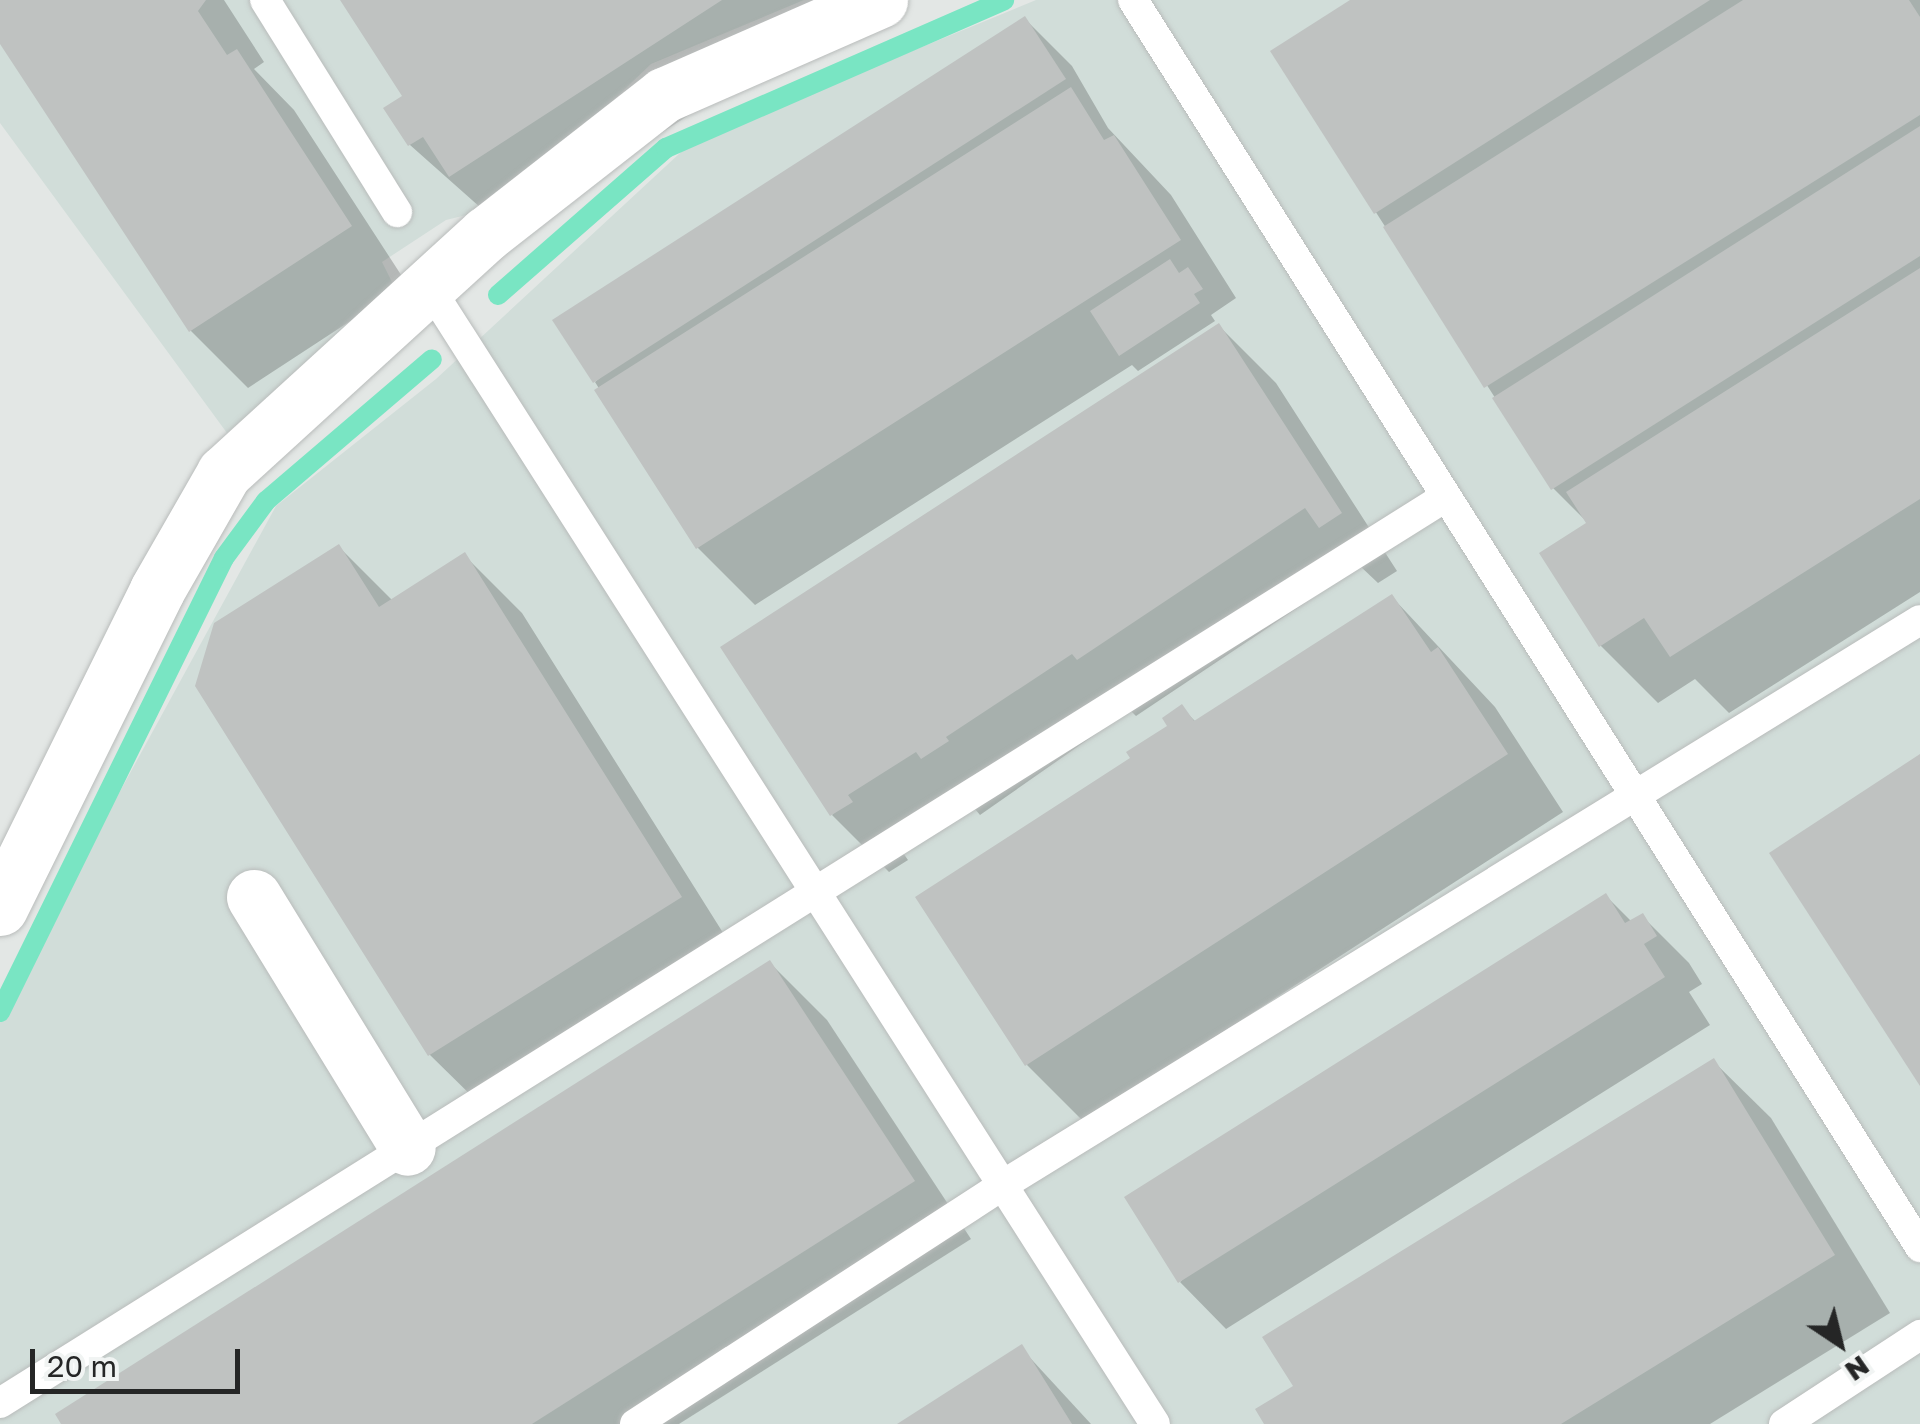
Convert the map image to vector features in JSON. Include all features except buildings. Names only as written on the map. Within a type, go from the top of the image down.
[{"type":"street","points":[[0,908],[156,590],[224,474],[431,290],[486,234],[664,94],[880,0]]},
{"type":"street","points":[[254,897],[408,1148]]},
{"type":"lane","points":[[266,0],[398,212]]},
{"type":"lane","points":[[1132,0],[1442,499],[1920,1247]]},
{"type":"lane","points":[[431,290],[1006,1183],[1155,1424]]},
{"type":"lane","points":[[0,1404],[1442,499]]},
{"type":"lane","points":[[636,1424],[1006,1183],[1920,620]]},
{"type":"lane","points":[[1784,1424],[1920,1335]]},
{"type":"shaded area","points":[[0,0],[804,0],[651,64],[503,206],[446,220],[382,262],[395,288],[227,433],[0,123]]},
{"type":"shaded area","points":[[1036,0],[1920,0],[1920,1424],[0,1424],[0,1011],[276,506],[436,379],[693,141]]},
{"type":"waterway","points":[[498,295],[666,148],[1004,0]]},
{"type":"waterway","points":[[0,1012],[224,558],[266,501],[432,359]]}]
